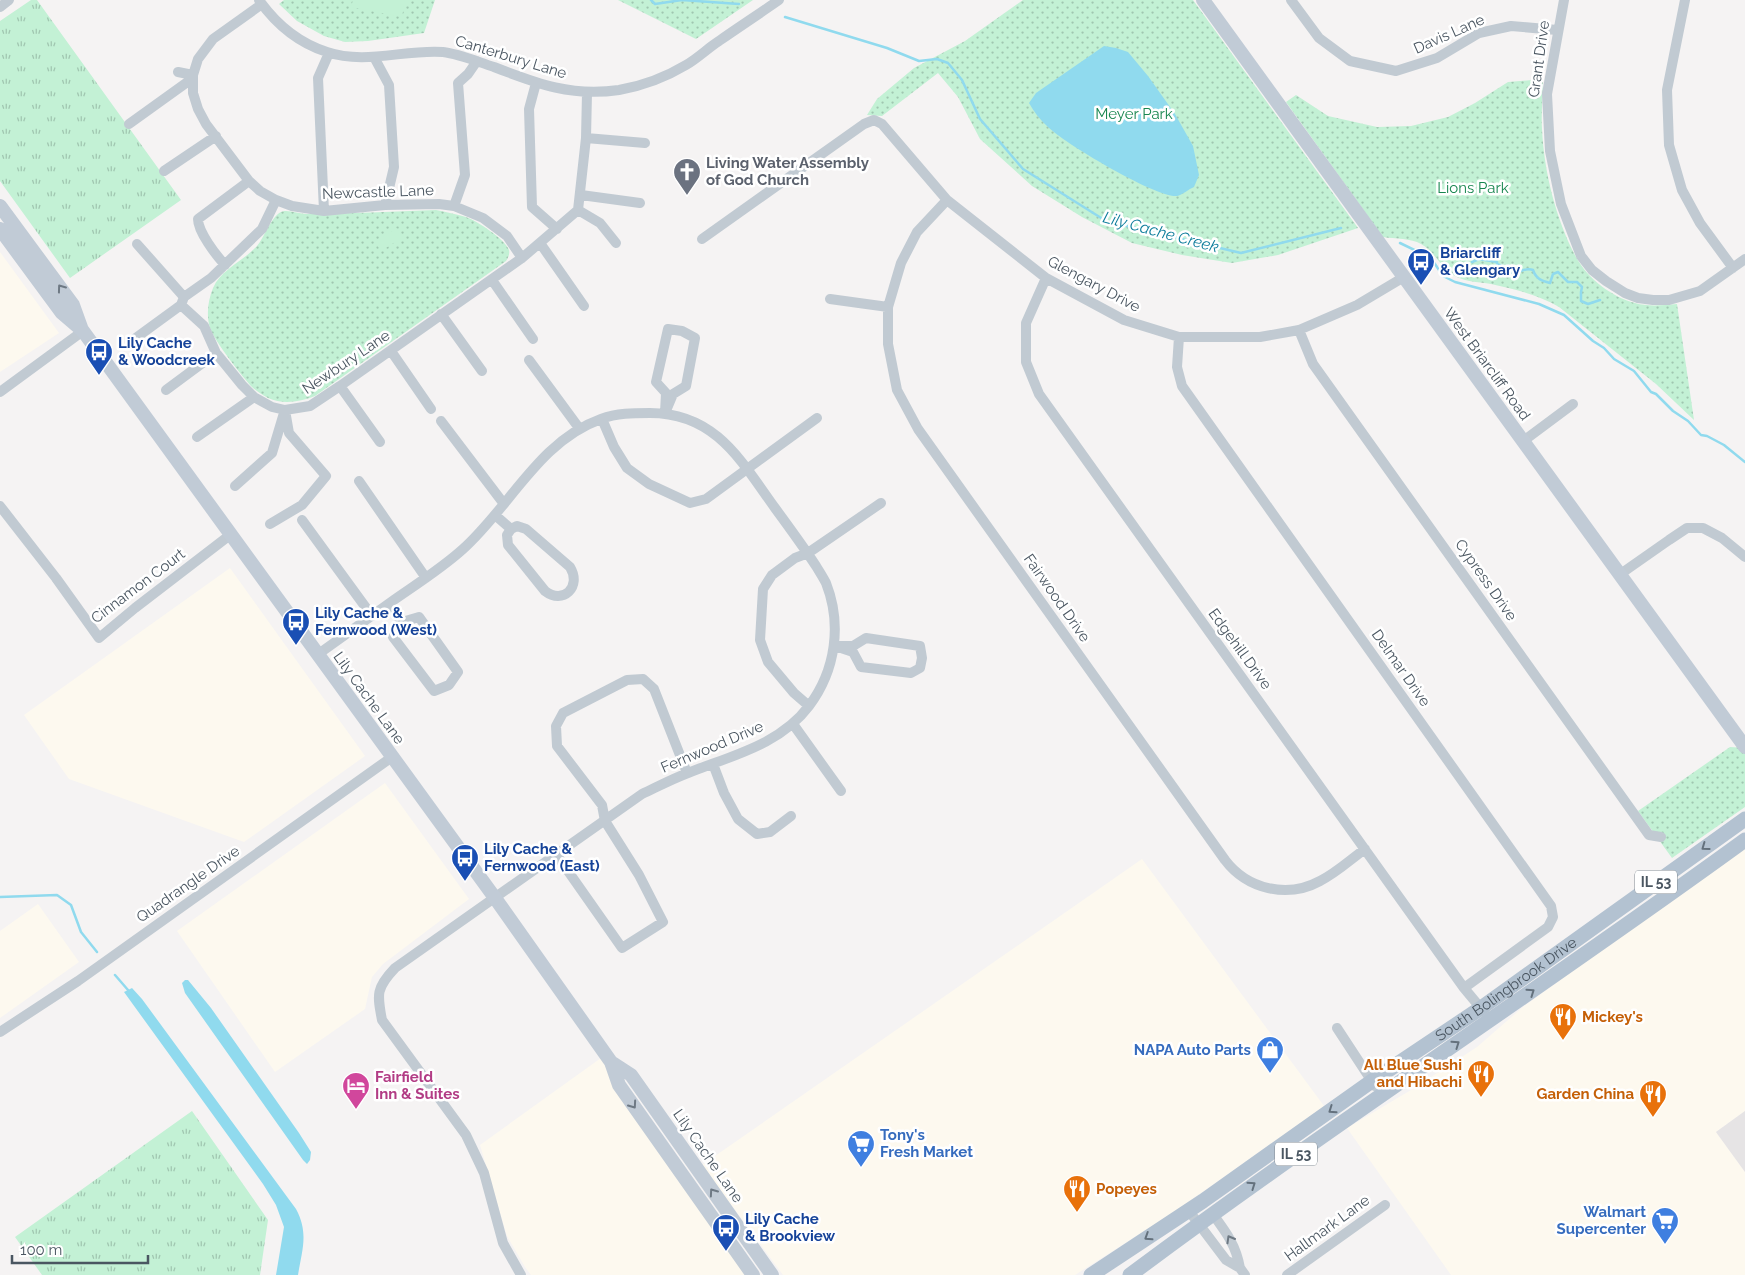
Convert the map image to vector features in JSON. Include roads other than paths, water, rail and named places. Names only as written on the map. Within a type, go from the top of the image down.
[{"type":"main road","name":"South Bolingbrook Drive","points":[[1091,1275],[1189,1211],[1481,1008],[1745,818]]},
{"type":"main road","name":"South Bolingbrook Drive","points":[[1130,1275],[1212,1213],[1491,1020],[1745,840]]},
{"type":"street","points":[[0,7],[10,0]]},
{"type":"street","name":"Canterbury Lane","points":[[261,2],[282,26],[305,43],[328,53],[351,57],[374,57],[444,52],[477,61],[536,83],[561,90],[587,93],[620,90],[651,82],[686,65],[779,0]]},
{"type":"street","name":"West Briarcliff Road","points":[[1203,0],[1745,747]]},
{"type":"street","name":"Davis Lane","points":[[1291,0],[1319,38],[1350,61],[1396,71],[1437,58],[1479,33],[1511,26],[1558,30]]},
{"type":"street","name":"Grant Drive","points":[[1564,0],[1548,94],[1550,151],[1561,204],[1581,256],[1599,276],[1625,293],[1638,298],[1654,300],[1669,300],[1700,291],[1745,259]]},
{"type":"street","points":[[1685,0],[1667,90],[1666,118],[1669,145],[1682,190],[1700,223],[1733,268]]},
{"type":"street","points":[[133,340],[211,278],[262,229],[276,200],[260,191],[249,181],[206,124],[198,109],[193,93],[193,76],[198,59],[213,39],[261,2]]},
{"type":"street","points":[[324,211],[318,78],[328,53]]},
{"type":"street","points":[[374,57],[390,85],[394,167],[385,206]]},
{"type":"street","points":[[454,206],[465,175],[458,83],[468,74],[477,61]]},
{"type":"street","points":[[178,72],[193,76]]},
{"type":"street","points":[[129,124],[193,76]]},
{"type":"street","points":[[536,83],[529,108],[532,207],[557,229]]},
{"type":"street","points":[[587,93],[586,138],[578,210],[600,223],[616,243]]},
{"type":"street","name":"Glengary Drive","points":[[702,239],[864,124],[874,120],[882,124],[947,200],[1046,278],[1124,320],[1179,337],[1260,337],[1299,330],[1357,305],[1404,277]]},
{"type":"street","points":[[164,171],[216,136]]},
{"type":"street","points":[[586,138],[645,143]]},
{"type":"street","points":[[225,265],[210,245],[198,223],[198,219],[249,181]]},
{"type":"street","points":[[581,195],[640,203]]},
{"type":"street","name":"Newcastle Lane","points":[[276,200],[292,206],[324,211],[385,206],[439,204],[454,206],[483,218],[507,236],[522,258]]},
{"type":"street","name":"Fairwood Drive","points":[[947,200],[913,240],[901,263],[888,307],[888,344],[897,390],[910,416],[1230,867],[1244,878],[1262,886],[1292,890],[1311,886],[1319,882],[1365,850]]},
{"type":"street","name":"Lily Cache Lane","points":[[0,206],[73,305],[83,331]]},
{"type":"street","name":"Newbury Lane","points":[[285,410],[310,406],[340,386],[522,258],[578,210]]},
{"type":"street","name":"Lily Cache Lane","points":[[0,228],[62,313],[83,331],[495,898],[611,1062],[619,1085],[753,1275]]},
{"type":"street","points":[[540,243],[584,306]]},
{"type":"street","points":[[137,244],[204,326],[216,353],[242,385],[254,396],[272,407],[285,410]]},
{"type":"street","name":"Edgehill Drive","points":[[1046,278],[1026,323],[1026,362],[1039,394],[1464,988],[1491,1020]]},
{"type":"street","points":[[492,280],[533,339]]},
{"type":"street","points":[[830,299],[888,307]]},
{"type":"street","points":[[441,314],[482,371]]},
{"type":"street","points":[[668,329],[682,331],[695,338],[686,386],[672,394],[665,413],[666,393],[656,382],[668,329]]},
{"type":"street","name":"Cypress Drive","points":[[1299,330],[1313,364],[1643,827],[1649,835],[1661,837]]},
{"type":"street","points":[[0,392],[83,331]]},
{"type":"street","name":"Delmar Drive","points":[[1179,337],[1177,367],[1182,386],[1551,906],[1553,917],[1548,927],[1464,988]]},
{"type":"street","points":[[391,351],[431,409]]},
{"type":"street","points":[[166,390],[216,353]]},
{"type":"street","points":[[529,360],[579,428]]},
{"type":"street","points":[[340,386],[380,442]]},
{"type":"street","points":[[197,437],[254,396]]},
{"type":"street","points":[[1522,442],[1573,404]]},
{"type":"street","points":[[270,524],[302,505],[326,476],[289,433],[285,410]]},
{"type":"street","points":[[235,486],[272,453],[285,410]]},
{"type":"street","name":"Fernwood Drive","points":[[317,655],[426,578],[464,548],[555,446],[579,428],[602,419],[627,413],[665,413],[686,418],[708,429],[727,444],[808,553],[826,582],[836,619],[835,646],[824,682],[809,706],[793,724],[770,740],[687,773],[642,794],[394,968],[383,981],[378,998],[382,1020],[466,1135],[484,1173],[503,1243],[520,1274]]},
{"type":"street","points":[[602,419],[614,447],[627,468],[648,484],[690,503],[706,499],[817,418]]},
{"type":"street","points":[[441,421],[504,504]]},
{"type":"street","points":[[358,481],[426,578]]},
{"type":"street","points":[[809,706],[794,693],[768,662],[760,640],[763,589],[772,575],[795,558],[808,553],[881,503]]},
{"type":"street","name":"Cinnamon Court","points":[[0,506],[56,578],[99,638],[230,535]]},
{"type":"street","points":[[495,515],[511,529]]},
{"type":"street","points":[[302,520],[372,616]]},
{"type":"street","points":[[517,526],[526,528],[570,567],[574,573],[575,580],[569,592],[557,597],[544,591],[508,545],[507,535],[511,529],[517,526]]},
{"type":"street","points":[[1619,575],[1687,528],[1703,528],[1722,538],[1745,557]]},
{"type":"street","points":[[389,604],[402,622]]},
{"type":"street","points":[[420,617],[458,672],[448,685],[434,691],[393,637],[402,622],[420,617]]},
{"type":"street","points":[[866,638],[920,646],[922,658],[920,668],[911,673],[861,667],[852,652],[835,646],[853,646],[866,638]]},
{"type":"street","points":[[556,854],[622,948],[663,922],[639,875],[604,821],[602,805],[558,746],[556,726],[563,713],[627,680],[643,680],[654,689],[687,773]]},
{"type":"street","points":[[793,724],[841,790]]},
{"type":"street","name":"Quadrangle Drive","points":[[0,1032],[78,981],[392,757]]},
{"type":"street","points":[[713,764],[724,793],[738,819],[757,834],[770,832],[791,816]]},
{"type":"street","points":[[1337,1028],[1381,1096]]},
{"type":"street","name":"Lily Cache Lane","points":[[611,1062],[631,1075],[769,1274]]},
{"type":"street","name":"Hallmark Lane","points":[[1287,1275],[1385,1205]]},
{"type":"street","points":[[1189,1211],[1226,1260],[1243,1272]]},
{"type":"street","points":[[1212,1213],[1227,1234],[1237,1253],[1243,1272]]},
{"type":"water","points":[[1104,46],[1128,52],[1175,114],[1193,146],[1199,175],[1194,187],[1177,196],[1166,194],[1131,179],[1057,135],[1042,122],[1033,110],[1029,103],[1036,93]]},
{"type":"water","points":[[188,980],[211,1008],[299,1133],[311,1152],[310,1160],[307,1164],[185,993],[182,983]]},
{"type":"water","points":[[132,988],[296,1209],[303,1234],[303,1249],[298,1275],[276,1275],[284,1227],[276,1205],[263,1184],[124,992]]},
{"type":"waterway","name":"Lily Cache Creek","points":[[651,0],[655,4],[682,0],[739,4]]},
{"type":"waterway","name":"Lily Cache Creek","points":[[785,17],[887,48],[919,61],[937,59],[948,63],[962,80],[980,119],[1023,169],[1106,221],[1241,253],[1341,228]]},
{"type":"waterway","points":[[1400,243],[1431,258],[1443,276],[1455,282],[1539,304],[1564,315],[1593,341],[1604,348],[1614,359],[1634,371],[1651,392],[1656,394],[1673,411],[1688,421],[1701,435],[1724,445],[1745,462]]},
{"type":"waterway","points":[[1472,262],[1479,259],[1497,262],[1497,264],[1504,267],[1508,266],[1512,273],[1527,269],[1533,270],[1536,276],[1550,283],[1553,274],[1558,272],[1568,282],[1577,282],[1582,287],[1581,301],[1588,304],[1600,300]]},
{"type":"waterway","points":[[0,897],[57,895],[71,905],[81,932],[97,952]]},
{"type":"waterway","points":[[115,975],[128,990]]},
{"type":"place","name":"Living Water Assembly of God Church","points":[[687,196]]},
{"type":"place","name":"Briarcliff & Glengary","points":[[1421,286]]},
{"type":"place","name":"Lily Cache & Woodcreek","points":[[99,376]]},
{"type":"place","name":"Lily Cache & Fernwood (West)","points":[[296,646]]},
{"type":"place","name":"Lily Cache & Fernwood (East)","points":[[465,882]]},
{"type":"place","name":"Mickey's","points":[[1563,1041]]},
{"type":"place","name":"NAPA Auto Parts","points":[[1270,1074]]},
{"type":"place","name":"All Blue Sushi and Hibachi","points":[[1481,1098]]},
{"type":"place","name":"Fairfield Inn & Suites","points":[[356,1110]]},
{"type":"place","name":"Garden China","points":[[1653,1118]]},
{"type":"place","name":"Tony's Fresh Market","points":[[861,1168]]},
{"type":"place","name":"Popeyes","points":[[1077,1213]]},
{"type":"place","name":"Walmart Supercenter","points":[[1665,1245]]},
{"type":"place","name":"Lily Cache & Brookview","points":[[726,1252]]},
{"type":"park label","name":"Meyer Park","points":[[1134,114]]},
{"type":"park label","name":"Lions Park","points":[[1473,188]]}]
